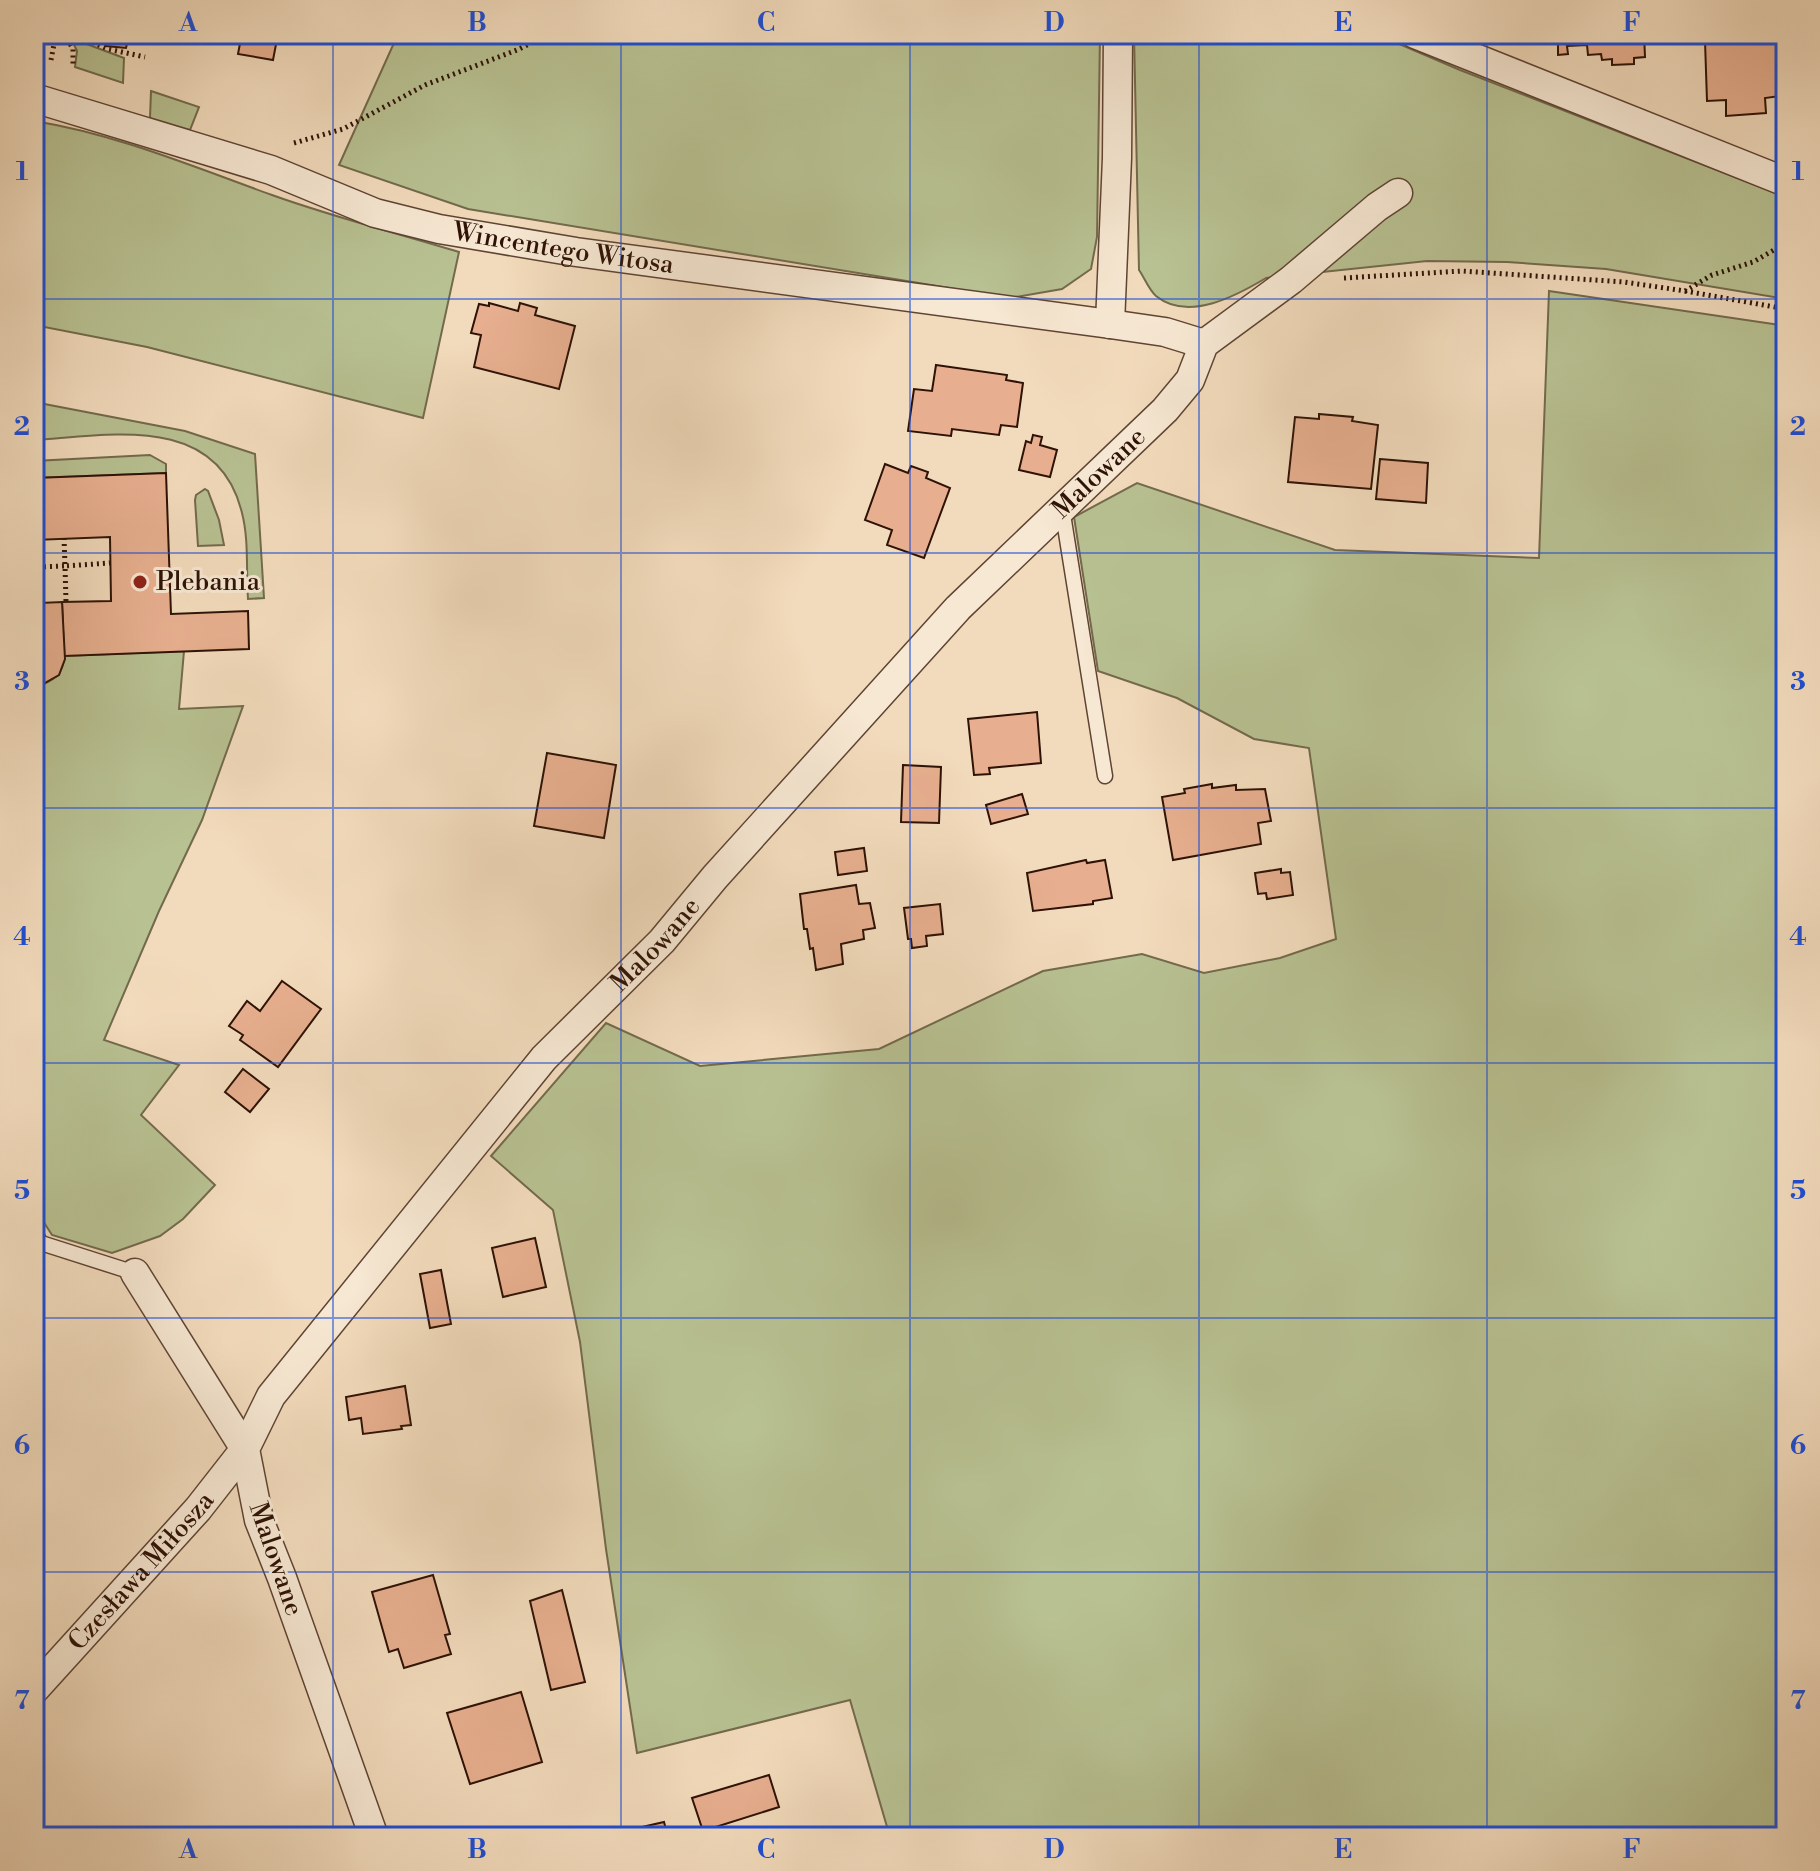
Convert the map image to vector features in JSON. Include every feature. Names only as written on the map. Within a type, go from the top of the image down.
[{"type":"street","points":[[1110,324],[1117,158],[1118,34]]},
{"type":"street","points":[[1415,34],[1786,182]]},
{"type":"street","name":"Wincentego Witosa","points":[[34,98],[271,170],[375,213],[439,229],[576,252],[1165,332],[1204,344]]},
{"type":"street","points":[[1204,344],[1291,280],[1398,193]]},
{"type":"street","name":"Malowane","points":[[374,1837],[259,1520],[245,1449],[271,1396],[544,1058],[662,941],[715,877],[958,608],[1165,410],[1190,380],[1204,344]]},
{"type":"street","points":[[135,1273],[245,1449]]},
{"type":"street","name":"Czesława Miłosza","points":[[34,1690],[198,1509],[245,1449]]},
{"type":"lane","points":[[1062,506],[1105,776]]},
{"type":"lane","points":[[34,1232],[41,1243],[135,1273]]},
{"type":"path","points":[[51,60],[56,34]]},
{"type":"path","points":[[64,34],[73,49],[73,66]]},
{"type":"path","points":[[87,34],[87,40],[108,49],[145,57]]},
{"type":"path","points":[[271,170],[278,148],[343,129],[425,85],[517,50],[549,34]]},
{"type":"path","points":[[1685,291],[1712,275],[1753,262],[1786,243]]},
{"type":"path","points":[[1291,280],[1462,271],[1624,282],[1786,309]]},
{"type":"path","points":[[64,538],[66,602]]},
{"type":"path","points":[[38,567],[110,563]]},
{"type":"green space","points":[[69,34],[77,34],[76,40],[124,58],[123,83],[75,67],[77,51]]},
{"type":"green space","points":[[398,34],[1100,34],[1097,237],[1091,269],[1062,289],[1010,298],[468,209],[339,165]]},
{"type":"green space","points":[[1134,34],[1376,34],[1460,70],[1786,197],[1786,299],[1606,269],[1507,262],[1427,261],[1266,278],[1212,304],[1182,307],[1169,303],[1153,293],[1139,270]]},
{"type":"green space","points":[[151,91],[199,107],[190,130],[150,118]]},
{"type":"green space","points":[[34,121],[125,143],[295,203],[459,252],[423,418],[147,347],[34,325]]},
{"type":"green space","points":[[1549,291],[1786,326],[1786,1837],[890,1837],[850,1700],[637,1753],[606,1549],[580,1342],[553,1210],[491,1156],[606,1023],[700,1066],[879,1049],[1043,971],[1142,954],[1204,973],[1280,958],[1336,939],[1309,748],[1254,739],[1177,698],[1098,671],[1074,517],[1137,483],[1335,550],[1539,558]]},
{"type":"green space","points":[[34,402],[185,431],[255,454],[264,598],[248,599],[242,513],[229,481],[210,459],[186,445],[158,437],[96,435],[34,440]]},
{"type":"green space","points":[[150,455],[166,464],[166,473],[34,478],[34,461]]},
{"type":"green space","points":[[205,489],[219,520],[224,545],[198,546],[195,500],[196,495]]},
{"type":"green space","points":[[184,651],[179,709],[243,706],[202,820],[104,1040],[179,1065],[141,1115],[215,1185],[183,1219],[160,1236],[112,1253],[52,1235],[34,1207],[34,689],[59,673],[64,656]]},
{"type":"building","points":[[99,34],[134,34],[134,41],[128,40],[126,48],[106,46]]},
{"type":"building","points":[[217,34],[278,34],[273,60],[238,54],[241,38]]},
{"type":"building","points":[[1545,34],[1644,34],[1645,57],[1634,58],[1634,64],[1612,65],[1612,59],[1602,60],[1601,54],[1588,55],[1587,45],[1567,46],[1568,54],[1558,55],[1558,36],[1546,37]]},
{"type":"building","points":[[1776,37],[1777,46],[1786,53],[1786,83],[1780,89],[1780,96],[1765,98],[1766,113],[1726,116],[1726,100],[1707,101],[1705,41]]},
{"type":"building","points":[[489,303],[518,311],[520,303],[537,308],[535,315],[575,326],[559,389],[474,367],[481,335],[471,333],[479,304],[489,306]]},
{"type":"building","points":[[936,365],[1007,375],[1006,380],[1023,383],[1017,427],[1001,425],[999,435],[952,429],[951,436],[908,431],[914,389],[932,391]]},
{"type":"building","points":[[1319,414],[1353,417],[1352,421],[1378,425],[1371,489],[1288,482],[1295,417],[1319,419]]},
{"type":"building","points":[[1033,435],[1042,437],[1040,445],[1057,450],[1050,477],[1019,470],[1026,441],[1031,443]]},
{"type":"building","points":[[1380,459],[1428,463],[1426,503],[1376,499]]},
{"type":"building","points":[[885,464],[908,473],[911,466],[928,472],[926,478],[950,488],[924,558],[887,545],[892,530],[865,520]]},
{"type":"building","name":"Plebania","points":[[166,473],[171,614],[248,611],[249,649],[64,656],[62,602],[111,601],[110,537],[34,540],[34,478]]},
{"type":"building","points":[[34,540],[37,540],[40,603],[62,602],[65,659],[59,675],[34,689]]},
{"type":"building","points":[[1037,712],[1041,763],[989,768],[990,774],[974,775],[968,719]]},
{"type":"building","points":[[547,753],[616,765],[604,838],[534,826]]},
{"type":"building","points":[[903,765],[941,767],[939,823],[901,822]]},
{"type":"building","points":[[1212,784],[1212,788],[1236,785],[1236,790],[1265,789],[1271,821],[1258,823],[1261,844],[1173,860],[1162,797]]},
{"type":"building","points":[[1022,794],[1028,814],[991,824],[986,805]]},
{"type":"building","points":[[864,848],[867,871],[838,875],[835,852]]},
{"type":"building","points":[[1086,860],[1087,863],[1105,860],[1112,898],[1093,901],[1093,904],[1033,911],[1027,873]]},
{"type":"building","points":[[1281,869],[1281,873],[1290,872],[1293,895],[1267,899],[1266,893],[1258,894],[1255,873]]},
{"type":"building","points":[[856,885],[859,904],[870,903],[875,928],[863,930],[864,939],[841,944],[843,964],[816,970],[813,948],[810,949],[807,929],[804,929],[800,894]]},
{"type":"building","points":[[940,904],[943,934],[926,936],[927,946],[912,948],[904,908]]},
{"type":"building","points":[[282,981],[321,1009],[278,1067],[240,1040],[243,1035],[229,1026],[247,1001],[260,1011]]},
{"type":"building","points":[[243,1069],[269,1089],[250,1112],[225,1092]]},
{"type":"building","points":[[535,1238],[546,1287],[503,1297],[492,1248]]},
{"type":"building","points":[[441,1270],[451,1324],[430,1328],[420,1274]]},
{"type":"building","points":[[405,1386],[411,1425],[363,1434],[361,1418],[349,1420],[346,1397]]},
{"type":"building","points":[[433,1575],[450,1634],[445,1635],[451,1654],[404,1668],[398,1649],[389,1652],[372,1592]]},
{"type":"building","points":[[562,1590],[585,1682],[551,1690],[530,1601]]},
{"type":"building","points":[[521,1692],[542,1762],[470,1784],[447,1713]]},
{"type":"building","points":[[769,1775],[779,1807],[703,1831],[692,1798]]},
{"type":"building","points":[[664,1822],[668,1837],[621,1837],[620,1832]]},
{"type":"place","name":"Plebania","points":[[140,582]]}]
